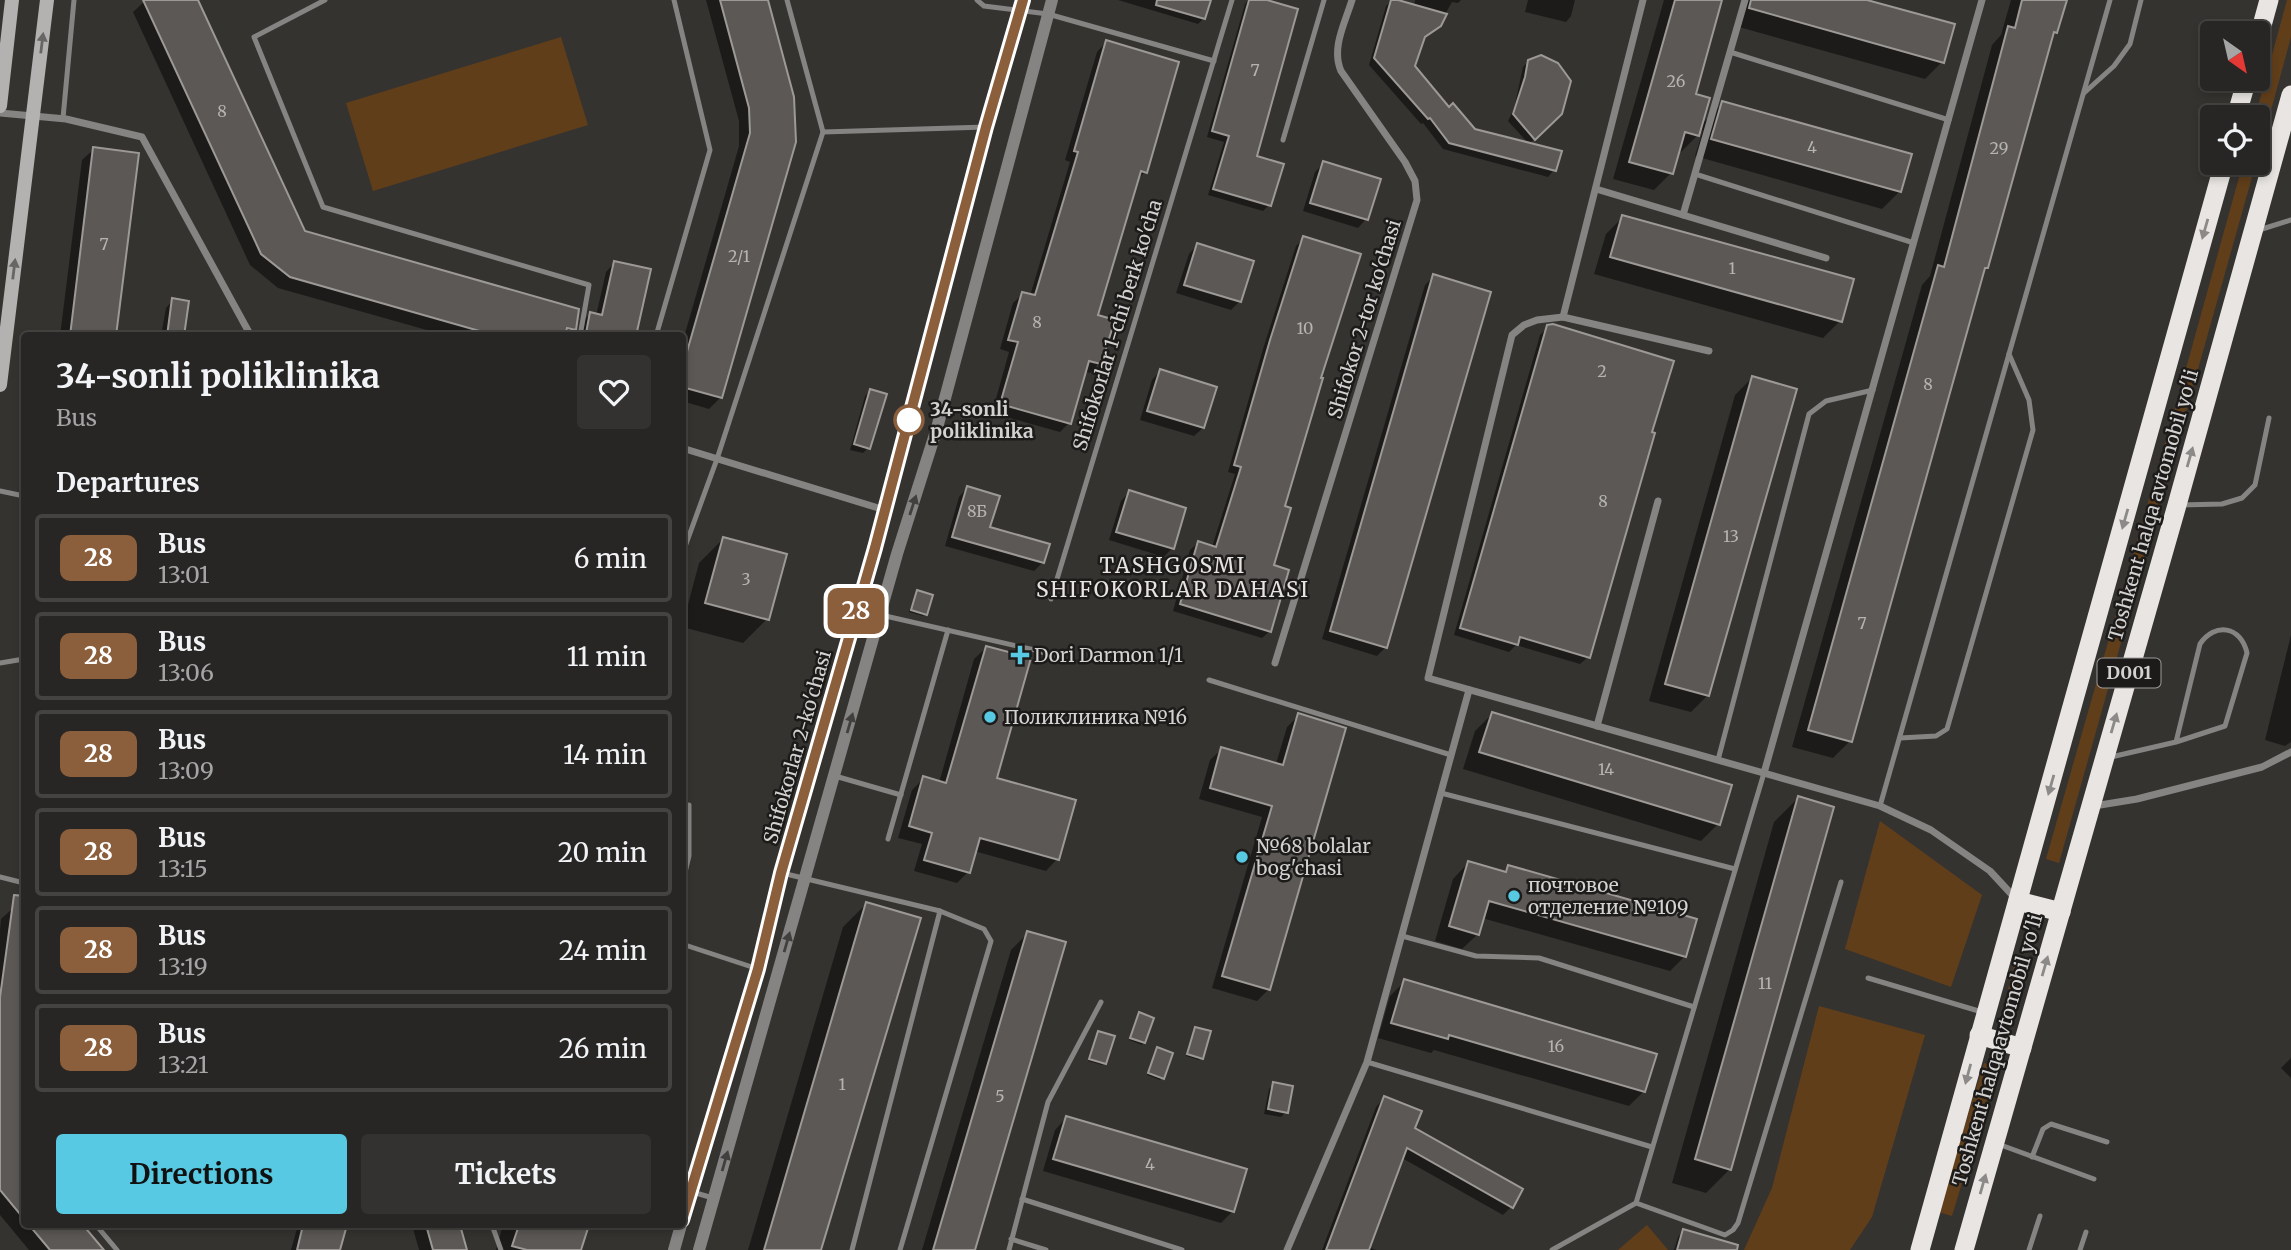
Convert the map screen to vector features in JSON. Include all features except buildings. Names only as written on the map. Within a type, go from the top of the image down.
[{"type":"highway","points":[[2263,21],[2269,0]]},
{"type":"highway","name":"Toshkent halqa avtomobil yo'li","points":[[1964,1250],[2291,95]]},
{"type":"highway","name":"Toshkent halqa avtomobil yo'li","points":[[1920,1250],[2221,175]]},
{"type":"highway","points":[[2018,901],[2060,912]]},
{"type":"highway","points":[[1979,1035],[2022,1048]]},
{"type":"main road","points":[[0,106],[12,0]]},
{"type":"main road","points":[[0,385],[47,0]]},
{"type":"street","points":[[699,1250],[897,554],[937,428],[1052,0]]},
{"type":"street","name":"Shifokor 2-tor ko'chasi","points":[[1275,663],[1417,200],[1416,181],[1340,71],[1336,59],[1352,0]]},
{"type":"street","points":[[1563,317],[1643,0]]},
{"type":"street","points":[[1683,215],[1745,0]]},
{"type":"street","points":[[1764,773],[1982,0]]},
{"type":"street","name":"Shifokorlar 2-ko'chasi","points":[[687,1191],[758,969],[781,873],[885,510],[986,127],[1022,6]]},
{"type":"street","points":[[0,113],[63,118],[142,137],[249,332]]},
{"type":"street","points":[[1596,189],[1826,258]]},
{"type":"street","points":[[1709,351],[1563,317],[1537,320],[1524,325],[1512,335],[1428,678],[1880,806],[1931,830],[1990,872],[2018,901]]},
{"type":"street","points":[[686,449],[885,510]]},
{"type":"street","points":[[1597,726],[1658,501]]},
{"type":"street","points":[[1287,1250],[1367,1062],[1469,690]]},
{"type":"street","points":[[2091,806],[2137,799],[2262,767],[2291,751]]},
{"type":"street","name":"Shifokorlar 2-ko'chasi","points":[[674,1250],[681,1228]]},
{"type":"lane","points":[[63,118],[74,0]]},
{"type":"lane","points":[[325,0],[254,37],[323,207],[589,285],[581,332]]},
{"type":"lane","points":[[657,332],[710,150],[674,0]]},
{"type":"lane","points":[[686,544],[717,459],[823,132],[787,0]]},
{"type":"lane","points":[[977,0],[984,6],[1022,6],[1214,61]]},
{"type":"lane","name":"Shifokorlar 1-chi berk ko'cha","points":[[1051,599],[1232,0]]},
{"type":"lane","points":[[1283,140],[1324,0]]},
{"type":"lane","points":[[1880,806],[2110,0]]},
{"type":"lane","points":[[2083,94],[2114,66],[2130,44],[2141,0]]},
{"type":"lane","points":[[1730,52],[1949,120]]},
{"type":"lane","points":[[823,132],[986,127]]},
{"type":"lane","points":[[1695,174],[1914,243]]},
{"type":"lane","points":[[2253,232],[2291,220]]},
{"type":"lane","points":[[1900,738],[1936,736],[1947,729],[2034,430],[2029,400],[2009,354]]},
{"type":"lane","points":[[1718,760],[1809,414],[1826,401],[1872,390]]},
{"type":"lane","points":[[2177,505],[2222,504],[2242,498],[2255,485],[2269,418]]},
{"type":"lane","points":[[0,491],[21,495]]},
{"type":"lane","points":[[881,615],[1039,651],[1057,658]]},
{"type":"lane","points":[[2104,759],[2176,742],[2225,726],[2247,653],[2243,640],[2236,634],[2224,629],[2214,631],[2200,644],[2176,742]]},
{"type":"lane","points":[[888,839],[948,630]]},
{"type":"lane","points":[[0,663],[21,660]]},
{"type":"lane","points":[[1209,680],[1451,755]]},
{"type":"lane","points":[[1552,1250],[1562,1247],[1636,1203],[1764,773]]},
{"type":"lane","points":[[835,776],[901,795]]},
{"type":"lane","points":[[1441,793],[1735,869]]},
{"type":"lane","points":[[686,868],[689,856],[689,805]]},
{"type":"lane","points":[[781,873],[940,911],[985,929],[991,941],[900,1250]]},
{"type":"lane","points":[[0,877],[21,882]]},
{"type":"lane","points":[[1636,1203],[1725,1235],[1738,1223],[1841,882]]},
{"type":"lane","points":[[852,1250],[940,911]]},
{"type":"lane","points":[[1402,936],[1476,957],[1539,958],[1694,1007]]},
{"type":"lane","points":[[686,945],[758,969]]},
{"type":"lane","points":[[1868,978],[1986,1013]]},
{"type":"lane","points":[[1009,1250],[1048,1102],[1101,1002]]},
{"type":"lane","points":[[1367,1062],[1652,1147]]},
{"type":"lane","points":[[2032,1157],[2043,1129],[2051,1124],[2107,1142]]},
{"type":"lane","points":[[1995,1143],[2094,1179]]},
{"type":"lane","points":[[687,1191],[714,1198]]},
{"type":"lane","points":[[1022,1199],[1182,1250]]},
{"type":"lane","points":[[2029,1250],[2040,1216]]},
{"type":"lane","points":[[99,1228],[117,1250]]},
{"type":"lane","points":[[493,1228],[500,1250]]},
{"type":"lane","points":[[2080,1250],[2087,1232]]},
{"type":"lane","points":[[1011,1239],[1046,1250]]},
{"type":"shaded area","points":[[2287,0],[2291,0],[2291,37],[2270,114],[2270,105],[2258,105],[2262,91],[2270,91],[2270,62]]},
{"type":"shaded area","points":[[561,37],[588,125],[373,191],[346,103]]},
{"type":"shaded area","points":[[2240,175],[2253,175],[2059,863],[2046,859]]},
{"type":"shaded area","points":[[1880,821],[1982,895],[1951,987],[1845,949]]},
{"type":"shaded area","points":[[2016,957],[2029,960],[2020,992],[2008,989]]},
{"type":"shaded area","points":[[1819,1006],[1925,1035],[1872,1217],[1850,1250],[1744,1250],[1772,1188]]},
{"type":"shaded area","points":[[1984,1063],[1997,1067],[1952,1216],[1938,1212]]},
{"type":"shaded area","points":[[1647,1225],[1668,1250],[1618,1250]]},
{"type":"bus line","name":"28","points":[[686,1207],[758,969],[781,873],[875,548],[986,127],[1023,0]]},
{"type":"place","name":"34-sonli poliklinika","points":[[909,420]]},
{"type":"place","name":"Dori Darmon 1/1","points":[[1020,655]]},
{"type":"place","name":"Поликлиника №16","points":[[990,717]]},
{"type":"place","name":"№68 bolalar bog'chasi","points":[[1242,857]]},
{"type":"place","name":"почтовое отделение №109","points":[[1514,896]]},
{"type":"district","name":"TASHGOSMI SHIFOKORLAR DAHASI","points":[[1173,578]]}]
